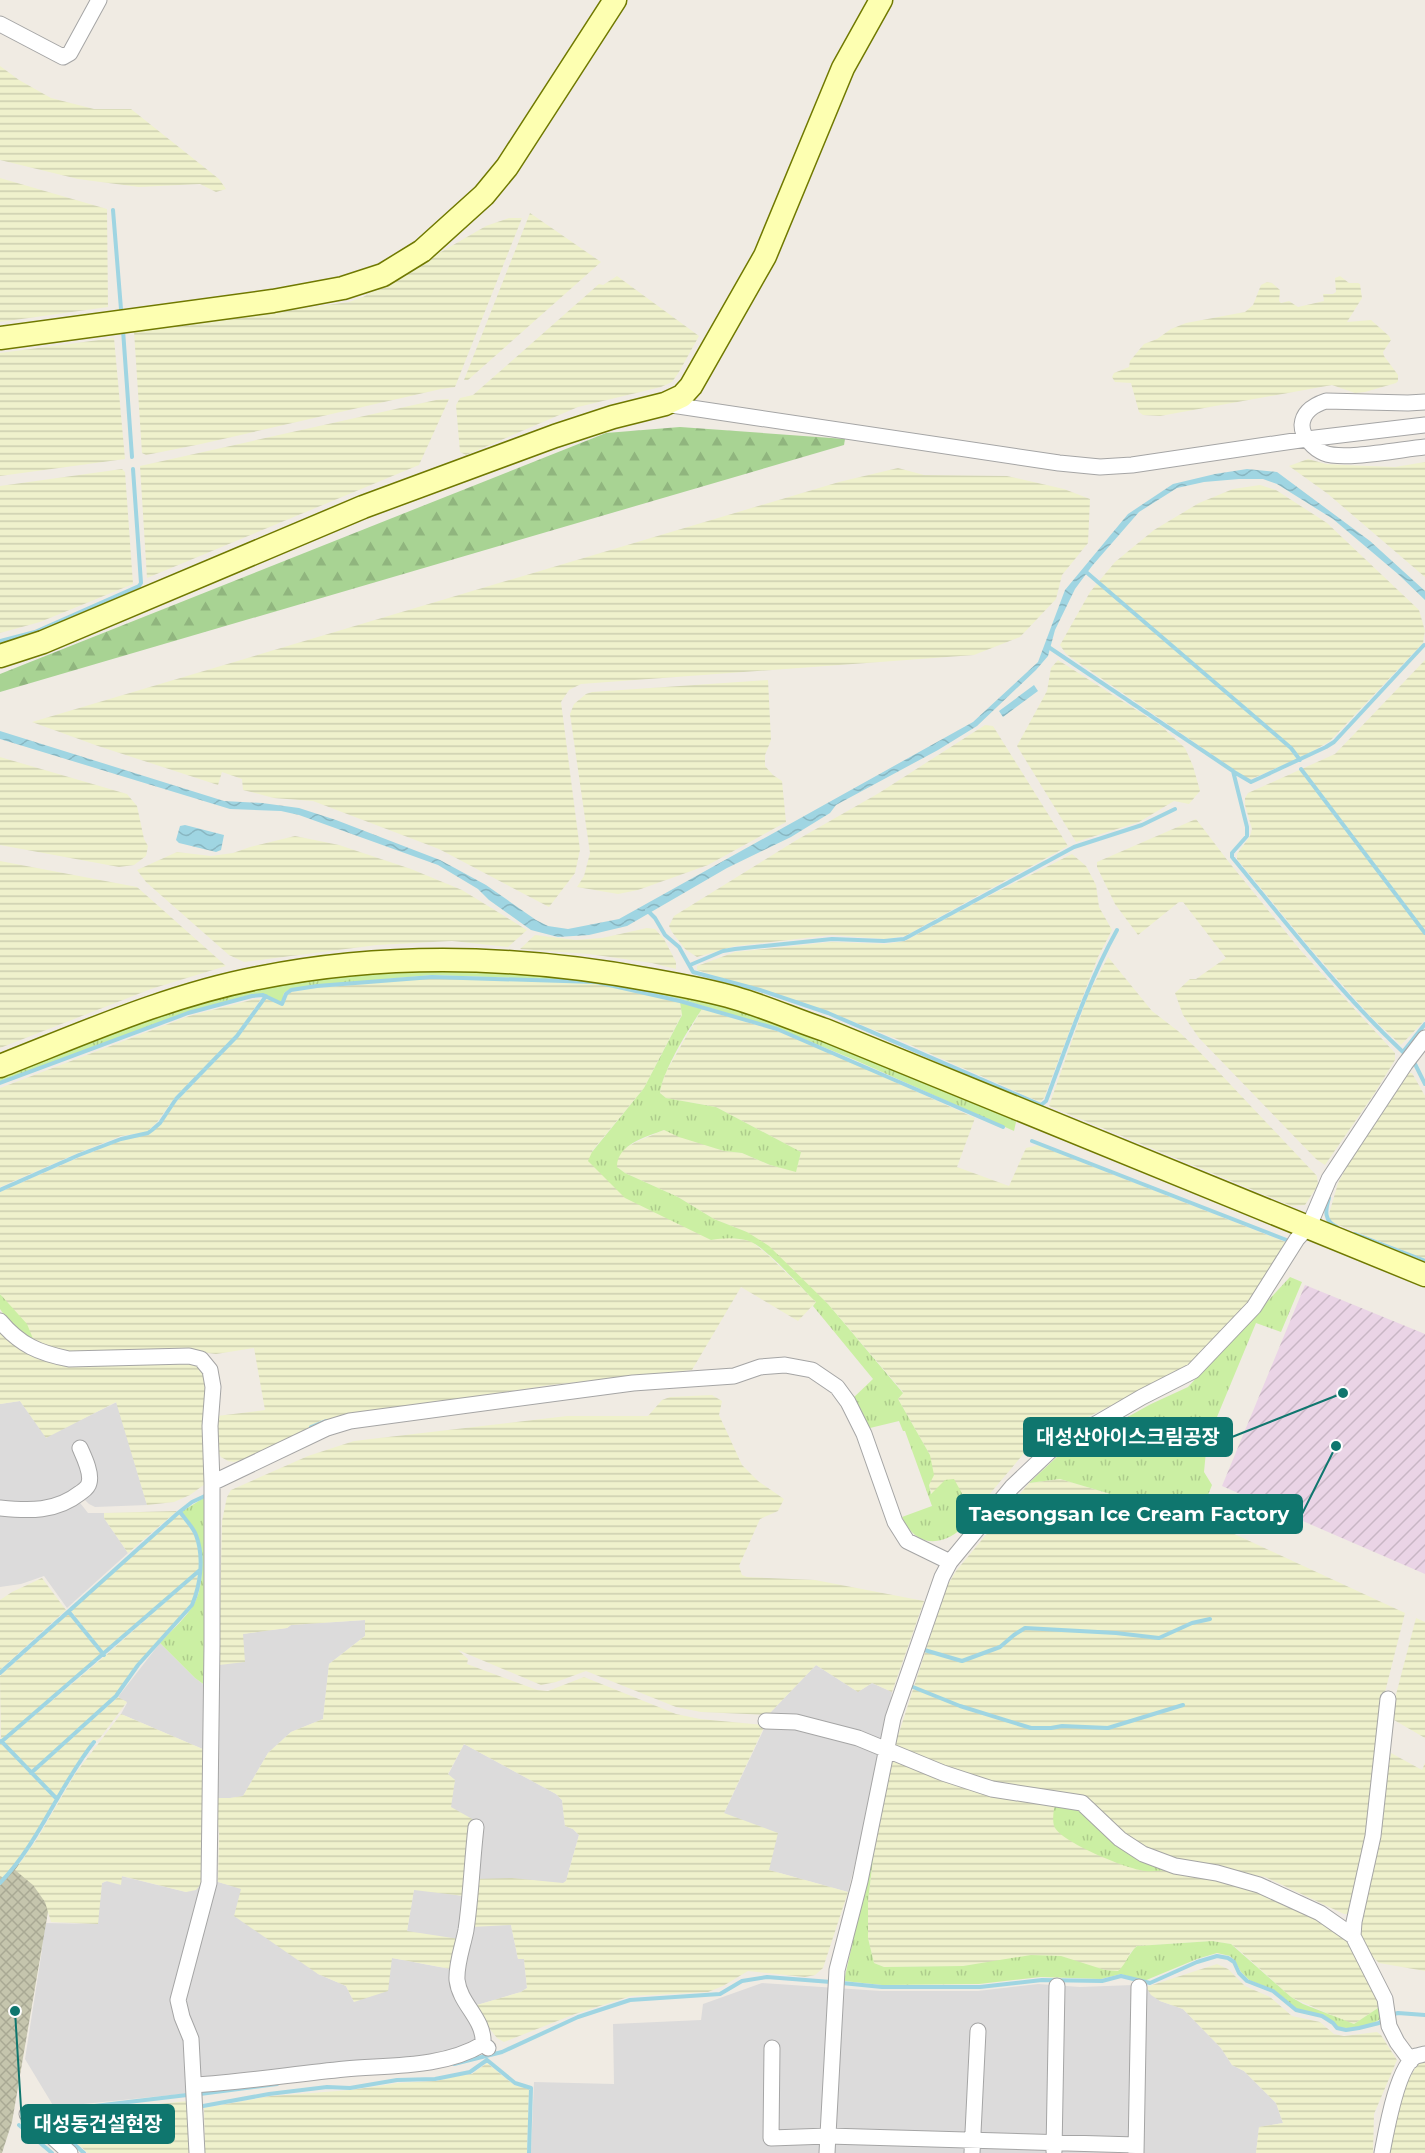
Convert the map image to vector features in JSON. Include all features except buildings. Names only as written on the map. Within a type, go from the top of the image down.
[{"type":"street","points":[[0,338],[273,301],[343,288],[383,275],[422,251],[484,195],[507,167],[615,0]]},
{"type":"street","points":[[0,656],[43,642],[363,507],[555,436],[613,417],[665,405],[682,396],[691,386],[765,256],[843,68],[881,0]]},
{"type":"street","points":[[0,24],[63,57],[70,53],[97,1]]},
{"type":"street","points":[[1425,402],[1326,401],[1313,405],[1305,414],[1302,426],[1312,446],[1325,454],[1342,456],[1425,447]]},
{"type":"street","points":[[665,405],[1059,463],[1100,467],[1132,465],[1425,424]]},
{"type":"street","points":[[0,1066],[141,1011],[257,978],[366,962],[448,960],[526,963],[591,970],[690,987],[735,998],[825,1030],[1425,1275]]},
{"type":"street","points":[[827,2153],[837,1970],[860,1881],[893,1718],[942,1577],[950,1562],[1012,1487],[1051,1450],[1142,1397],[1193,1371],[1254,1307],[1297,1239],[1309,1226],[1329,1179],[1405,1064],[1425,1038]]},
{"type":"street","points":[[0,1321],[14,1336],[33,1350],[52,1356],[69,1359],[189,1356],[201,1359],[210,1370],[213,1387],[210,1426],[212,1709],[209,1883],[178,2000],[191,2039],[197,2153]]},
{"type":"street","points":[[212,1483],[327,1428],[350,1422],[633,1383],[734,1376],[760,1367],[786,1365],[812,1370],[837,1387],[848,1402],[864,1434],[895,1522],[907,1540],[950,1562]]},
{"type":"street","points":[[0,1508],[48,1509],[73,1498],[87,1488],[90,1481],[89,1472],[80,1448]]},
{"type":"street","points":[[1353,1936],[1373,1836],[1388,1699]]},
{"type":"street","points":[[766,1721],[796,1722],[858,1738],[943,1773],[992,1789],[1082,1803],[1091,1809],[1096,1818],[1120,1839],[1143,1854],[1175,1866],[1260,1885],[1320,1913],[1353,1936],[1385,1998],[1389,2026],[1411,2061]]},
{"type":"street","points":[[194,2085],[415,2064],[455,2057],[486,2046],[484,2034],[462,1998],[457,1980],[471,1891],[476,1827]]},
{"type":"street","points":[[1054,2148],[1057,1986]]},
{"type":"street","points":[[772,2048],[771,2138],[828,2136],[972,2147],[1136,2149],[1139,1987]]},
{"type":"street","points":[[972,2147],[978,2031]]},
{"type":"street","points":[[1382,2153],[1397,2088],[1415,2056],[1425,2054]]},
{"type":"street","points":[[27,2115],[70,2153]]},
{"type":"shaded area","points":[[0,66],[51,98],[94,109],[131,109],[219,179],[226,189],[216,192],[200,184],[139,187],[78,179],[0,160]]},
{"type":"shaded area","points":[[0,178],[107,209],[108,307],[0,322]]},
{"type":"shaded area","points":[[530,213],[601,262],[468,380],[464,380]]},
{"type":"shaded area","points":[[509,218],[522,218],[455,387],[201,444],[146,455],[142,453],[134,331],[349,302],[363,297],[486,226]]},
{"type":"shaded area","points":[[617,276],[699,336],[672,382],[661,387],[578,407],[466,455],[460,452],[456,405],[460,398],[473,395],[599,284],[603,285]]},
{"type":"shaded area","points":[[1340,276],[1349,283],[1360,284],[1362,298],[1347,322],[1371,320],[1389,336],[1391,340],[1383,352],[1398,375],[1396,383],[1355,393],[1332,385],[1160,416],[1143,415],[1139,412],[1131,383],[1115,382],[1112,377],[1114,373],[1129,367],[1130,361],[1144,344],[1157,339],[1171,329],[1186,323],[1245,312],[1253,305],[1261,285],[1267,282],[1280,290],[1279,301],[1281,303],[1289,301],[1298,307],[1324,301],[1323,294],[1336,292],[1335,278]]},
{"type":"shaded area","points":[[114,338],[125,459],[0,476],[0,353]]},
{"type":"shaded area","points":[[449,399],[419,465],[147,578],[140,466]]},
{"type":"shaded area","points":[[1308,459],[1326,464],[1395,467],[1425,462],[1425,577],[1328,494],[1289,466]]},
{"type":"shaded area","points":[[898,468],[924,475],[1007,476],[1064,489],[1090,499],[1088,543],[1062,575],[1056,599],[1020,637],[974,655],[581,684],[569,690],[561,702],[580,850],[575,873],[549,907],[439,849],[313,801],[274,798],[243,790],[242,779],[222,772],[218,785],[32,722],[839,482]]},
{"type":"shaded area","points":[[122,469],[125,472],[133,584],[40,622],[0,633],[0,486]]},
{"type":"shaded area","points":[[1260,485],[1276,490],[1327,523],[1419,610],[1425,631],[1423,643],[1330,741],[1306,755],[1249,780],[1066,654],[1060,645],[1090,592],[1115,562],[1154,530],[1199,503],[1233,489]]},
{"type":"shaded area","points":[[1058,660],[1160,725],[1185,748],[1200,791],[1189,804],[1174,801],[1139,822],[1076,842],[1017,746],[1047,691],[1051,668]]},
{"type":"shaded area","points":[[1425,660],[1425,1020],[1401,1045],[1371,1017],[1309,947],[1237,859],[1237,854],[1250,836],[1252,829],[1245,805],[1248,793],[1335,754]]},
{"type":"shaded area","points":[[768,680],[771,740],[765,755],[765,766],[782,781],[786,822],[708,865],[638,890],[618,894],[577,887],[584,876],[590,853],[570,714],[574,704],[592,692]]},
{"type":"shaded area","points":[[985,725],[993,726],[1068,846],[905,936],[885,939],[832,935],[735,946],[697,957],[685,949],[672,932],[669,926],[674,916],[795,841],[879,793]]},
{"type":"shaded area","points":[[0,757],[127,794],[137,806],[144,839],[148,846],[146,856],[134,865],[119,867],[0,845]]},
{"type":"shaded area","points":[[1196,819],[1302,952],[1395,1053],[1395,1060],[1374,1094],[1325,1165],[1316,1159],[1199,1038],[1183,1015],[1175,993],[1190,979],[1196,979],[1226,958],[1183,902],[1179,902],[1138,935],[1115,904],[1097,867],[1097,862]]},
{"type":"shaded area","points":[[295,836],[339,845],[411,869],[462,890],[527,930],[508,947],[452,941],[377,945],[244,962],[229,955],[146,882],[137,870],[177,852],[211,856],[233,853]]},
{"type":"shaded area","points":[[1072,854],[1086,866],[1096,885],[1099,907],[1112,930],[1098,957],[1044,1098],[1040,1102],[897,1039],[829,1012],[697,970],[697,966],[735,952],[832,942],[886,944],[905,941]]},
{"type":"shaded area","points":[[0,861],[137,887],[226,966],[151,989],[0,1048]]},
{"type":"shaded area","points":[[647,928],[655,929],[664,939],[676,962],[676,969],[652,963],[589,954],[520,949],[535,935],[576,940],[602,938]]},
{"type":"shaded area","points":[[1108,957],[1152,1011],[1196,1048],[1317,1176],[1318,1185],[1305,1205],[1292,1206],[1049,1106],[1088,995]]},
{"type":"shaded area","points":[[432,978],[595,983],[680,1002],[682,1014],[644,1088],[592,1151],[711,1240],[725,1237],[751,1241],[816,1302],[798,1321],[741,1287],[692,1370],[550,1385],[322,1420],[289,1439],[246,1459],[234,1462],[221,1457],[216,1449],[217,1416],[265,1410],[254,1348],[216,1354],[170,1348],[69,1354],[36,1346],[0,1294],[0,1192],[122,1140],[149,1134],[239,1036],[266,998],[283,1005],[291,992]]},
{"type":"shaded area","points":[[261,999],[236,1035],[175,1097],[147,1132],[121,1136],[0,1187],[0,1088],[189,1016]]},
{"type":"shaded area","points":[[702,1009],[777,1031],[975,1118],[957,1167],[1009,1186],[1026,1148],[1038,1145],[1288,1243],[1250,1302],[1188,1367],[1036,1443],[1026,1451],[977,1509],[970,1509],[932,1494],[929,1485],[930,1455],[898,1399],[903,1392],[828,1304],[747,1232],[714,1219],[678,1197],[625,1173],[617,1167],[617,1158],[624,1149],[664,1130],[724,1151],[742,1153],[770,1165],[796,1171],[801,1152],[716,1107],[666,1098],[660,1093],[666,1072]]},
{"type":"shaded area","points":[[1409,1073],[1412,1073],[1425,1096],[1425,1259],[1336,1224],[1330,1220],[1329,1214],[1338,1183],[1346,1168]]},
{"type":"shaded area","points":[[1305,1285],[1425,1334],[1425,1574],[1222,1486]]},
{"type":"shaded area","points":[[0,1325],[31,1351],[188,1359],[203,1371],[208,1386],[205,1484],[190,1495],[174,1502],[147,1505],[116,1402],[46,1438],[20,1401],[0,1404]]},
{"type":"shaded area","points":[[712,1395],[722,1401],[719,1415],[742,1465],[758,1481],[784,1499],[778,1511],[760,1519],[739,1566],[742,1575],[815,1580],[924,1601],[892,1692],[872,1683],[858,1692],[816,1665],[768,1715],[701,1712],[676,1707],[586,1671],[541,1685],[458,1650],[468,1659],[467,1664],[537,1690],[548,1691],[584,1677],[676,1714],[700,1719],[765,1725],[724,1813],[778,1833],[769,1870],[848,1892],[823,1968],[815,1975],[805,1977],[748,1971],[708,1992],[631,1996],[575,2014],[504,2042],[497,2038],[474,2009],[477,2005],[521,1992],[527,1988],[524,1959],[518,1959],[511,1925],[471,1927],[475,1879],[512,1878],[563,1883],[566,1881],[579,1835],[573,1829],[565,1826],[562,1800],[556,1794],[464,1744],[448,1774],[455,1780],[451,1807],[474,1820],[464,1896],[414,1890],[407,1931],[459,1939],[451,1969],[392,1958],[388,1991],[354,2002],[346,1986],[318,1974],[234,1916],[241,1889],[218,1882],[219,1834],[216,1798],[243,1796],[268,1753],[291,1732],[323,1719],[329,1664],[365,1636],[365,1620],[291,1625],[287,1628],[243,1634],[245,1662],[219,1665],[222,1521],[227,1497],[231,1490],[308,1456],[354,1441],[567,1416],[648,1416],[662,1400],[670,1397]]},
{"type":"shaded area","points":[[20,1401],[46,1437],[117,1402],[147,1505],[95,1507],[77,1492],[49,1505],[0,1504],[0,1404]]},
{"type":"shaded area","points":[[1060,1479],[1215,1525],[1405,1613],[1383,1700],[1368,1836],[1349,1914],[1344,1914],[1265,1877],[1159,1858],[1099,1817],[991,1785],[894,1748],[946,1588],[956,1571],[1029,1483]]},
{"type":"shaded area","points":[[77,1499],[88,1513],[104,1513],[104,1518],[128,1553],[67,1608],[44,1576],[21,1584],[0,1587],[0,1513]]},
{"type":"shaded area","points":[[177,1511],[128,1553],[104,1518],[104,1513]]},
{"type":"shaded area","points":[[179,1514],[195,1534],[199,1552],[199,1570],[104,1653],[71,1611]]},
{"type":"shaded area","points":[[199,1572],[191,1604],[137,1665],[116,1695],[31,1772],[3,1742],[105,1656]]},
{"type":"shaded area","points":[[42,1578],[66,1610],[0,1670],[0,1600]]},
{"type":"shaded area","points":[[69,1613],[102,1655],[1,1741],[0,1676]]},
{"type":"shaded area","points":[[1416,1618],[1425,1622],[1425,1738],[1394,1720],[1393,1706]]},
{"type":"shaded area","points":[[365,1620],[365,1636],[329,1664],[323,1719],[291,1732],[268,1753],[243,1796],[216,1798],[219,1665],[242,1634],[287,1628],[291,1625]]},
{"type":"shaded area","points":[[160,1643],[206,1686],[205,1750],[121,1714],[127,1703],[118,1697]]},
{"type":"shaded area","points":[[816,1665],[858,1692],[872,1683],[892,1692],[882,1754],[848,1892],[769,1870],[724,1813],[763,1731],[768,1715]]},
{"type":"shaded area","points":[[118,1697],[127,1702],[100,1738],[79,1760],[57,1797],[33,1773]]},
{"type":"shaded area","points":[[121,1714],[205,1750],[201,1884],[196,1890],[186,1892],[122,1876],[121,1885],[106,1881],[102,1883],[98,1924],[51,1922],[45,1902],[33,1885],[15,1870],[37,1839],[75,1774]]},
{"type":"shaded area","points":[[0,1742],[56,1799],[28,1845],[4,1878],[0,1876]]},
{"type":"shaded area","points":[[464,1744],[556,1794],[562,1800],[565,1826],[573,1829],[579,1835],[566,1881],[563,1884],[512,1878],[511,1925],[518,1959],[524,1959],[527,1988],[521,1992],[477,2005],[477,2039],[456,2051],[191,2093],[54,2107],[25,2059],[44,1923],[97,1924],[102,1883],[121,1876],[186,1892],[201,1884],[218,1882],[241,1888],[318,1974],[346,1986],[354,2002],[392,1958],[450,1969],[407,1931],[414,1889],[464,1896],[450,1807],[455,1780],[448,1775]]},
{"type":"shaded area","points":[[1391,1753],[1422,1770],[1425,1763],[1425,1971],[1379,1963],[1366,1950],[1359,1935]]},
{"type":"shaded area","points":[[893,1759],[1055,1802],[1173,1869],[1216,1877],[1319,1915],[1350,1939],[1381,2006],[1354,2024],[1347,2022],[1291,1997],[1231,1944],[1212,1941],[1137,1946],[1130,1953],[1126,1964],[1118,1971],[1084,1964],[985,1963],[963,1966],[884,1967],[874,1963],[868,1938],[868,1901],[875,1842]]},
{"type":"shaded area","points":[[0,1858],[29,1867],[50,1900],[12,2122],[2,2153],[0,2153]]},
{"type":"shaded area","points":[[1217,1964],[1228,1969],[1245,1986],[1270,1997],[1292,2016],[1320,2022],[1334,2034],[1344,2036],[1377,2032],[1381,2035],[1397,2060],[1374,2114],[1373,2153],[1256,2153],[1259,2127],[1283,2123],[1276,2103],[1244,2071],[1232,2065],[1221,2048],[1183,2009],[1160,2001],[1151,1995],[1146,1987]]},
{"type":"shaded area","points":[[762,1983],[881,1991],[978,1991],[1038,1984],[1080,1987],[1133,1985],[1146,1987],[1160,2001],[1183,2009],[1221,2048],[1232,2065],[1244,2071],[1276,2103],[1283,2123],[1259,2127],[1256,2153],[531,2153],[534,2082],[614,2084],[613,2024],[701,2020],[703,2004]]},
{"type":"shaded area","points":[[1425,2058],[1425,2153],[1389,2153],[1393,2120],[1403,2089],[1417,2065]]},
{"type":"shaded area","points":[[487,2063],[514,2085],[529,2089],[527,2153],[205,2153],[204,2108],[271,2096],[436,2081],[472,2074]]},
{"type":"shaded area","points":[[188,2101],[190,2153],[88,2153],[52,2121],[50,2115]]},
{"type":"green space","points":[[680,427],[845,439],[844,445],[0,692],[0,674],[606,433]]},
{"type":"green space","points":[[376,970],[560,972],[707,1000],[795,1026],[1014,1117],[1016,1122],[1014,1131],[777,1028],[680,999],[596,981],[432,975],[290,989],[284,993],[282,1002],[253,994],[187,1012],[0,1082],[0,1072],[198,999]]},
{"type":"green space","points":[[680,1002],[702,1009],[671,1062],[660,1093],[666,1098],[716,1107],[801,1152],[796,1172],[770,1165],[742,1153],[724,1151],[679,1137],[664,1130],[627,1147],[618,1159],[617,1167],[625,1173],[678,1197],[714,1219],[747,1232],[769,1246],[828,1304],[903,1393],[898,1399],[930,1455],[934,1475],[929,1485],[931,1494],[945,1480],[954,1479],[970,1508],[977,1509],[961,1530],[951,1536],[929,1541],[919,1538],[910,1530],[902,1517],[932,1506],[905,1431],[899,1421],[870,1428],[852,1399],[873,1379],[813,1306],[816,1302],[774,1259],[756,1245],[739,1239],[711,1240],[625,1198],[588,1161],[592,1152],[644,1088],[682,1015]]},
{"type":"green space","points":[[1290,1277],[1302,1282],[1281,1332],[1256,1323],[1207,1441],[1204,1472],[1212,1485],[1198,1520],[1060,1479],[1029,1483],[1059,1455],[1151,1404],[1188,1387]]},
{"type":"green space","points":[[0,1294],[27,1324],[36,1346],[11,1325],[0,1309]]},
{"type":"green space","points":[[209,1498],[206,1686],[160,1643],[191,1609],[200,1588],[202,1561],[197,1535],[181,1512],[202,1499]]},
{"type":"green space","points":[[1055,1802],[1080,1805],[1173,1869],[1145,1871],[1136,1869],[1110,1860],[1068,1840],[1054,1826]]},
{"type":"green space","points":[[875,1842],[868,1901],[868,1938],[874,1963],[884,1967],[963,1966],[1031,1955],[1061,1956],[1105,1970],[1118,1971],[1137,1946],[1212,1941],[1231,1944],[1291,1997],[1303,2004],[1354,2024],[1381,2006],[1385,2015],[1363,2026],[1337,2027],[1334,2022],[1322,2015],[1297,2009],[1274,1990],[1249,1980],[1230,1956],[1217,1953],[1144,1981],[1121,1974],[1101,1979],[1041,1977],[979,1984],[882,1985],[844,1981]]},
{"type":"water","points":[[1247,469],[1277,472],[1370,541],[1425,591],[1425,600],[1333,519],[1277,484],[1263,479],[1239,479],[1204,482],[1177,488],[1139,512],[1092,566],[1075,589],[1055,630],[1048,656],[977,726],[938,750],[836,805],[830,813],[791,837],[727,868],[627,926],[589,935],[558,937],[531,930],[489,900],[478,889],[438,865],[299,815],[281,811],[230,809],[0,739],[0,731],[224,801],[299,808],[336,820],[440,860],[486,885],[548,926],[568,929],[619,919],[973,722],[1038,662],[1065,590],[1128,514],[1173,484]]},
{"type":"water","points":[[1034,685],[1038,691],[1003,717],[999,711]]},
{"type":"water","points":[[185,825],[224,835],[221,850],[216,852],[179,843],[176,840],[180,826]]},
{"type":"waterway","points":[[113,210],[121,309]]},
{"type":"waterway","points":[[123,330],[132,457]]},
{"type":"waterway","points":[[0,641],[35,632],[139,586],[141,583],[133,469]]},
{"type":"waterway","points":[[1085,571],[1291,748],[1300,760]]},
{"type":"waterway","points":[[1234,772],[1251,782],[1334,742],[1424,645]]},
{"type":"waterway","points":[[1047,646],[1233,771],[1247,827],[1247,836],[1232,853],[1232,857],[1357,1006],[1403,1052],[1425,1024]]},
{"type":"waterway","points":[[1301,769],[1425,933]]},
{"type":"waterway","points":[[690,965],[723,951],[735,949],[832,939],[884,941],[904,939],[1074,847],[1142,825],[1175,809]]},
{"type":"waterway","points":[[647,910],[655,918],[665,935],[679,947],[693,972],[760,990],[828,1013],[1041,1105],[1046,1101],[1087,993],[1117,930]]},
{"type":"waterway","points":[[0,1083],[188,1013],[252,996],[263,995],[282,1004],[286,994],[291,990],[432,977],[596,982],[680,1001],[777,1029],[1003,1127]]},
{"type":"waterway","points":[[0,1190],[79,1155],[121,1139],[148,1133],[160,1123],[176,1099],[237,1036],[266,996]]},
{"type":"waterway","points":[[1414,1062],[1425,1084]]},
{"type":"waterway","points":[[1032,1141],[1289,1241]]},
{"type":"waterway","points":[[1329,1198],[1328,1219],[1337,1227]]},
{"type":"waterway","points":[[1355,1234],[1425,1261]]},
{"type":"waterway","points":[[311,1427],[326,1421]]},
{"type":"waterway","points":[[0,1673],[178,1513],[192,1502],[207,1495]]},
{"type":"waterway","points":[[31,1773],[116,1696],[138,1665],[192,1605],[198,1588],[200,1552],[195,1532],[180,1512]]},
{"type":"waterway","points":[[1,1742],[200,1570]]},
{"type":"waterway","points":[[69,1612],[104,1655]]},
{"type":"waterway","points":[[921,1649],[962,1661],[1000,1647],[1025,1628],[1159,1638],[1192,1623],[1210,1619]]},
{"type":"waterway","points":[[908,1685],[960,1706],[1031,1728],[1062,1726],[1108,1728],[1183,1705]]},
{"type":"waterway","points":[[1,1741],[57,1799]]},
{"type":"waterway","points":[[0,1883],[26,1850],[94,1742]]},
{"type":"waterway","points":[[842,1982],[882,1987],[980,1987],[1042,1980],[1102,1981],[1121,1976],[1150,1983],[1197,1962],[1217,1956],[1234,1962],[1239,1973],[1247,1981],[1273,1991],[1296,2010],[1322,2016],[1337,2028],[1346,2030],[1359,2028],[1379,2023],[1384,2019]]},
{"type":"waterway","points":[[454,2064],[502,2052],[578,2017],[630,2000],[720,1994],[742,1981],[767,1977],[831,1982]]},
{"type":"waterway","points":[[1390,2015],[1398,2013],[1425,2015]]},
{"type":"waterway","points":[[487,2060],[515,2083],[531,2088],[529,2153]]},
{"type":"waterway","points":[[203,2106],[269,2094],[327,2087],[350,2088],[397,2080],[435,2079],[470,2072],[487,2060]]},
{"type":"waterway","points":[[200,2094],[277,2084]]},
{"type":"waterway","points":[[36,2113],[187,2095]]},
{"type":"waterway","points":[[44,2112],[47,2120],[84,2153]]},
{"type":"waterway","points":[[19,2125],[52,2153]]},
{"type":"place","name":"대성산아이스크림공장","points":[[1343,1393]]},
{"type":"place","name":"Taesongsan Ice Cream Factory","points":[[1336,1446]]},
{"type":"place","name":"대성동건설현장","points":[[15,2011]]}]
